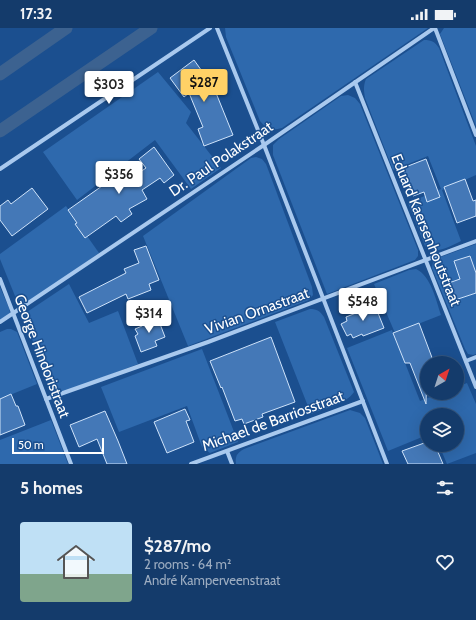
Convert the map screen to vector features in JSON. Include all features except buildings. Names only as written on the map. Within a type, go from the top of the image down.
[{"type":"street","points":[[0,169],[210,28]]},
{"type":"street","points":[[217,28],[264,145],[387,464]]},
{"type":"street","points":[[434,28],[476,135]]},
{"type":"street","name":"Dr. Paul Polakstraat","points":[[0,322],[264,145],[434,28]]},
{"type":"street","name":"Eduard Kaersenhoutstraat","points":[[355,82],[476,387]]},
{"type":"street","name":"Vivian Ornastraat","points":[[46,399],[208,342],[476,241]]},
{"type":"street","name":"George Hindoristraat","points":[[0,279],[14,312],[71,464]]},
{"type":"street","points":[[466,361],[476,357]]},
{"type":"street","name":"Michael de Barriosstraat","points":[[191,464],[363,401]]},
{"type":"street","points":[[227,451],[232,464]]},
{"type":"shaded area","points":[[225,28],[428,28],[282,128],[272,129],[267,128],[260,121],[226,37]]},
{"type":"shaded area","points":[[444,28],[476,28],[476,126],[440,34]]},
{"type":"shaded area","points":[[424,40],[433,42],[439,48],[476,146],[476,175],[442,190],[461,241],[438,250],[429,249],[425,246],[408,203],[441,189],[428,156],[393,170],[365,98],[364,91],[366,79]]},
{"type":"shaded area","points":[[158,72],[191,112],[186,123],[221,168],[191,189],[155,140],[77,200],[43,152]]},
{"type":"shaded area","points":[[348,95],[355,98],[360,104],[418,250],[418,256],[415,260],[327,294],[273,155],[273,145],[279,139],[341,96]]},
{"type":"shaded area","points":[[256,157],[262,159],[266,164],[312,287],[313,295],[309,300],[188,346],[143,236],[251,158]]},
{"type":"shaded area","points":[[66,206],[99,253],[29,302],[23,304],[18,301],[15,296],[0,259],[0,254]]},
{"type":"shaded area","points":[[476,244],[476,354],[473,355],[468,354],[465,349],[432,268],[433,262],[438,258]]},
{"type":"shaded area","points":[[416,269],[426,277],[435,296],[441,315],[395,333],[374,284],[409,270]]},
{"type":"shaded area","points":[[69,284],[89,323],[118,311],[138,364],[59,394],[54,392],[49,385],[24,314]]},
{"type":"shaded area","points":[[0,287],[10,313],[0,322]]},
{"type":"shaded area","points":[[310,309],[315,309],[324,317],[354,392],[340,403],[311,414],[275,322]]},
{"type":"shaded area","points":[[7,329],[17,332],[37,384],[0,399],[0,332]]},
{"type":"shaded area","points":[[392,330],[420,401],[464,400],[464,384],[467,383],[476,404],[476,453],[447,464],[442,452],[464,452],[464,408],[420,408],[420,438],[388,451],[347,348]]},
{"type":"shaded area","points":[[202,349],[238,442],[210,453],[202,447],[187,406],[119,432],[101,387]]},
{"type":"shaded area","points":[[350,410],[360,413],[365,418],[383,464],[236,464],[237,455],[244,449]]},
{"type":"shaded area","points":[[51,420],[68,464],[0,464],[0,440]]},
{"type":"waterway","points":[[0,74],[66,28]]},
{"type":"waterway","points":[[0,131],[151,28]]}]
